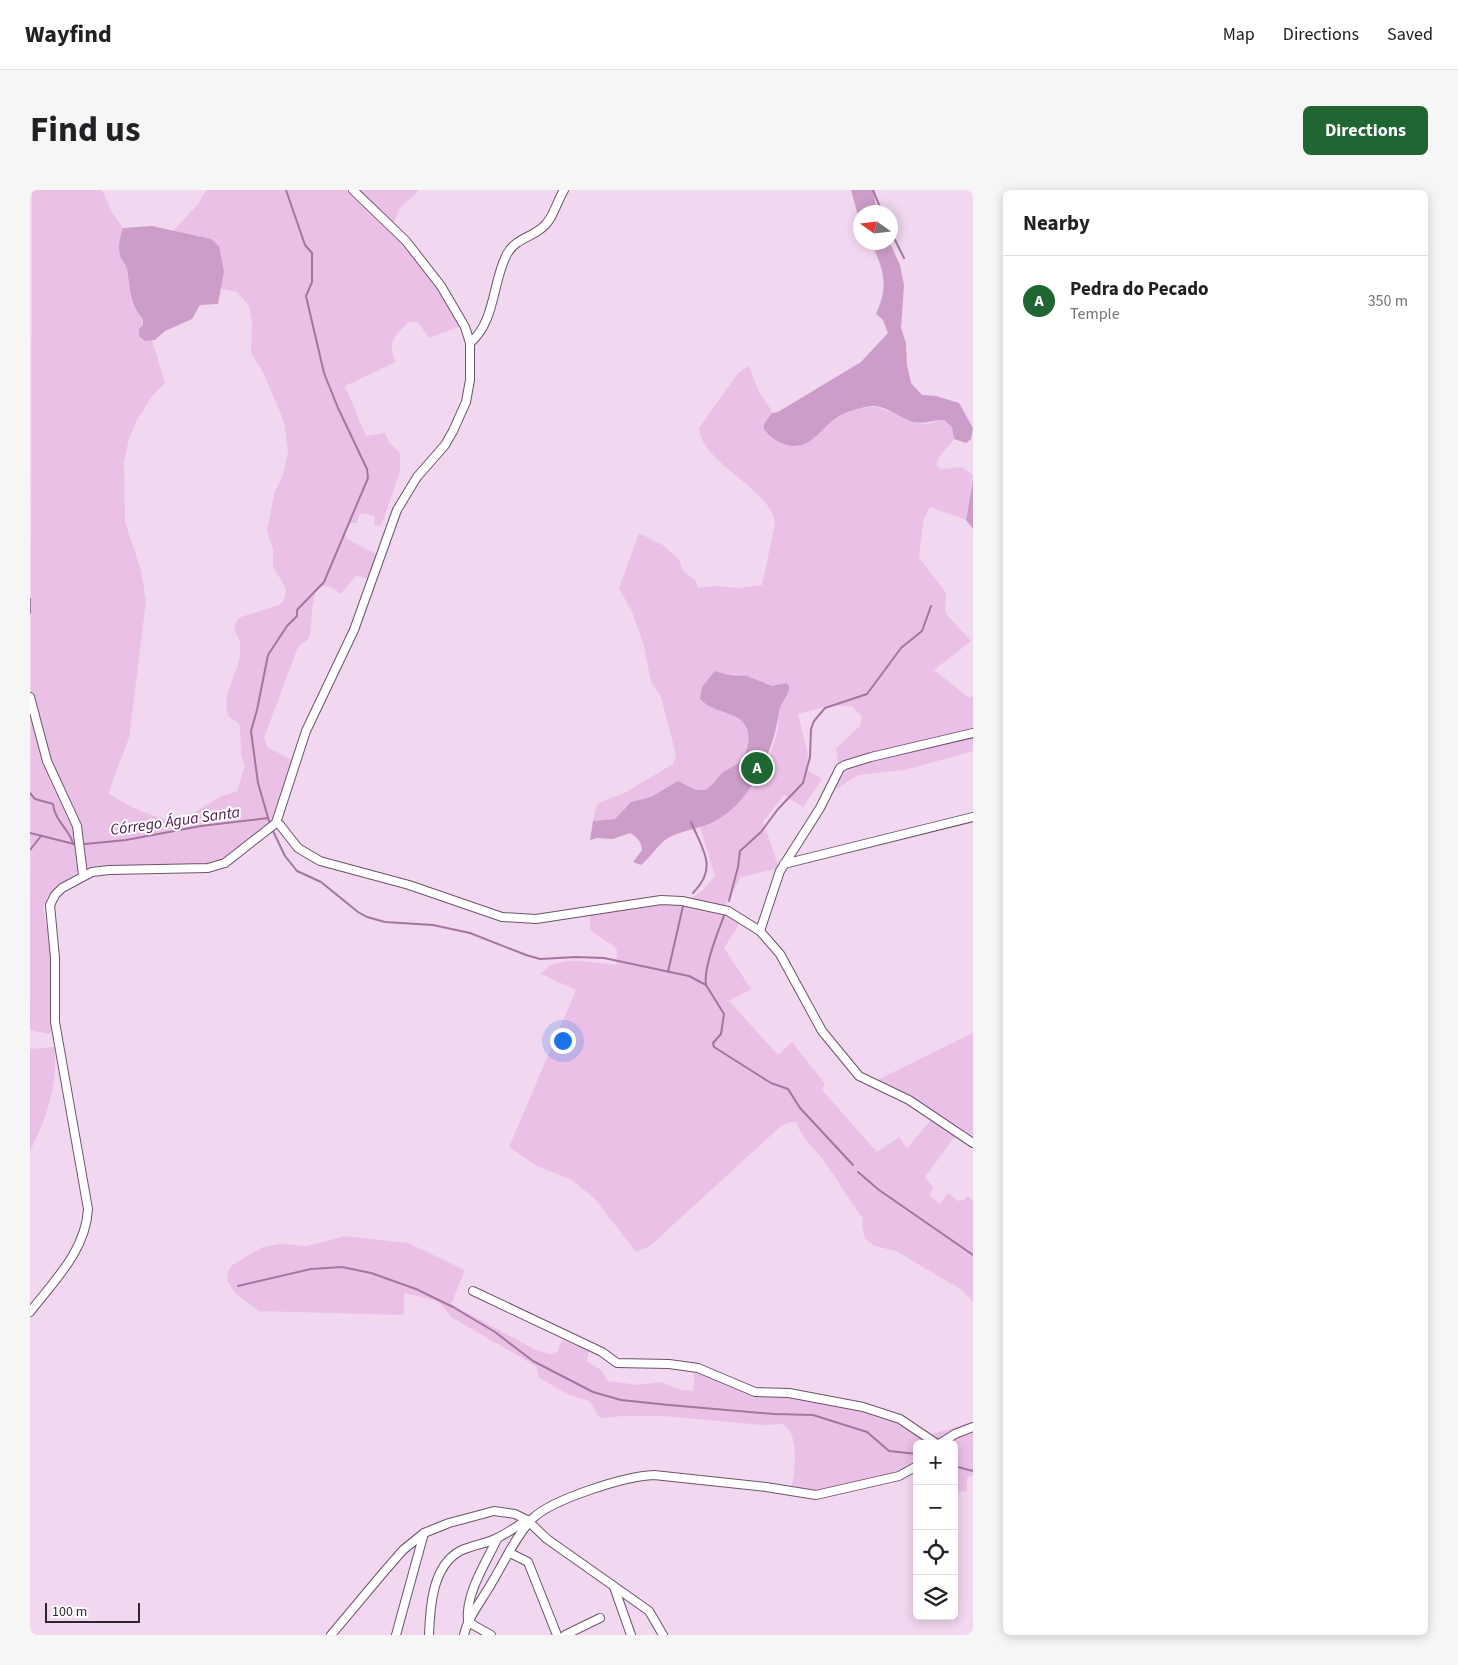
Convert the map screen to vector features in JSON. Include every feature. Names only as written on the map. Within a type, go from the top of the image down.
[{"type":"street","points":[[30,1312],[74,1254],[84,1235],[88,1218],[87,1191],[55,1022],[55,958],[49,914],[51,901],[58,892],[83,875],[110,870],[214,867],[225,863],[276,823],[306,731],[354,630],[397,510],[417,477],[445,445],[460,419],[470,380],[470,343],[457,313],[424,261],[392,225],[353,190]]},
{"type":"street","points":[[470,343],[483,328],[499,274],[510,250],[517,241],[546,225],[564,190]]},
{"type":"street","points":[[30,697],[47,761],[77,826],[83,875]]},
{"type":"street","points":[[760,931],[784,864],[820,808],[836,773],[845,764],[973,733]]},
{"type":"street","points":[[784,864],[973,817]]},
{"type":"street","points":[[276,823],[280,825],[298,848],[320,861],[409,885],[494,915],[536,919],[641,901],[676,901],[728,911],[760,931],[780,954],[814,1019],[853,1070],[870,1082],[910,1100],[973,1143]]},
{"type":"street","points":[[473,1291],[602,1352],[617,1363],[688,1366],[721,1376],[752,1391],[789,1393],[856,1405],[900,1419],[932,1440]]},
{"type":"street","points":[[945,1440],[973,1427]]},
{"type":"street","points":[[429,1635],[432,1595],[441,1573],[460,1551],[497,1539],[552,1506],[635,1477],[667,1476],[766,1487],[816,1495],[899,1476],[913,1468]]},
{"type":"street","points":[[331,1635],[382,1573],[403,1550],[424,1533],[449,1523],[489,1512],[515,1514],[528,1521],[547,1539],[649,1611],[663,1635]]},
{"type":"street","points":[[464,1635],[468,1622],[528,1521]]},
{"type":"street","points":[[396,1635],[424,1533]]},
{"type":"street","points":[[468,1622],[468,1609],[475,1587],[497,1539]]},
{"type":"street","points":[[510,1553],[528,1562],[557,1635]]},
{"type":"street","points":[[614,1587],[631,1635]]},
{"type":"street","points":[[565,1635],[600,1618]]},
{"type":"street","points":[[468,1622],[492,1635]]},
{"type":"shaded area","points":[[32,190],[102,190],[112,212],[123,228],[120,255],[127,269],[132,302],[143,319],[141,339],[152,340],[165,383],[153,395],[136,421],[128,443],[124,463],[125,522],[141,570],[146,601],[129,738],[109,791],[109,794],[126,804],[159,817],[178,822],[220,797],[237,791],[245,766],[241,754],[240,728],[239,723],[229,717],[226,708],[229,690],[240,654],[240,642],[234,629],[238,618],[279,605],[284,600],[286,589],[273,566],[273,550],[267,531],[274,494],[283,475],[288,452],[284,422],[264,374],[251,353],[252,322],[249,306],[237,292],[222,289],[220,286],[224,277],[173,231],[198,204],[206,190],[419,190],[400,208],[392,227],[416,252],[464,325],[429,338],[418,322],[409,322],[396,335],[392,344],[396,362],[345,386],[366,436],[385,433],[389,442],[400,453],[400,471],[381,526],[374,525],[375,516],[362,513],[359,515],[357,523],[348,523],[345,534],[347,539],[381,556],[371,579],[356,576],[341,594],[330,587],[322,586],[317,591],[312,609],[309,637],[298,647],[264,738],[267,747],[294,761],[277,816],[274,816],[271,823],[220,862],[210,866],[155,865],[93,869],[77,873],[55,889],[47,897],[43,908],[51,950],[52,1030],[49,1034],[30,1030]]},
{"type":"shaded area","points":[[851,190],[873,190],[876,205],[855,205]]},
{"type":"shaded area","points":[[152,226],[211,239],[219,246],[224,272],[218,304],[200,305],[192,319],[165,331],[155,340],[145,341],[139,336],[139,329],[143,325],[143,319],[133,301],[127,269],[121,258],[119,247],[123,228]]},
{"type":"shaded area","points":[[874,250],[893,250],[900,265],[904,285],[901,328],[906,343],[907,365],[911,383],[922,395],[936,396],[959,403],[973,428],[971,439],[966,443],[954,439],[952,427],[944,420],[922,423],[914,422],[888,410],[872,406],[840,416],[804,444],[791,446],[779,442],[764,429],[764,424],[772,413],[778,412],[861,362],[888,333],[883,320],[876,314],[884,287],[879,261]]},
{"type":"shaded area","points":[[749,366],[758,390],[773,413],[764,424],[764,429],[831,422],[852,411],[867,407],[884,409],[919,423],[928,424],[944,420],[952,427],[954,439],[939,457],[936,465],[941,469],[962,467],[973,475],[966,520],[930,507],[924,518],[919,557],[946,593],[945,609],[947,615],[971,641],[934,670],[969,698],[973,696],[973,751],[905,770],[858,775],[830,793],[839,770],[836,748],[860,726],[862,717],[852,706],[829,706],[798,714],[808,755],[806,770],[822,779],[803,807],[784,795],[763,822],[779,868],[741,877],[725,906],[690,899],[703,890],[715,876],[700,827],[714,821],[727,812],[760,773],[774,744],[781,704],[787,697],[787,683],[772,686],[736,674],[729,675],[715,671],[700,700],[709,706],[734,716],[744,723],[749,734],[749,740],[748,746],[738,763],[724,772],[706,790],[696,790],[678,781],[651,797],[631,802],[615,819],[593,821],[597,804],[626,792],[673,764],[676,755],[661,697],[651,682],[644,646],[633,614],[619,588],[639,533],[663,545],[679,560],[683,571],[696,581],[698,588],[716,586],[739,588],[762,585],[775,524],[771,511],[750,487],[711,453],[703,441],[699,428],[738,373]]},
{"type":"shaded area","points":[[973,479],[973,529],[966,520]]},
{"type":"shaded area","points":[[715,671],[729,675],[747,676],[772,686],[786,683],[789,685],[788,693],[780,708],[772,743],[759,774],[750,789],[728,813],[709,824],[668,838],[641,865],[633,862],[642,850],[641,844],[630,833],[613,839],[597,838],[590,840],[593,821],[615,819],[631,802],[651,797],[678,781],[696,790],[706,790],[722,773],[737,764],[743,757],[749,740],[743,722],[738,718],[708,706],[700,699],[702,687]]},
{"type":"shaded area","points":[[678,903],[730,915],[741,921],[724,948],[751,989],[729,1001],[778,1055],[792,1042],[825,1084],[822,1090],[877,1152],[899,1137],[907,1148],[932,1119],[956,1135],[925,1177],[933,1187],[929,1196],[940,1204],[948,1193],[958,1201],[964,1200],[968,1196],[973,1201],[973,1302],[962,1290],[896,1251],[875,1246],[865,1239],[862,1227],[863,1218],[798,1128],[796,1122],[781,1126],[650,1246],[636,1252],[595,1199],[572,1180],[537,1166],[509,1147],[576,990],[541,974],[548,967],[566,961],[616,965],[617,951],[615,947],[590,930],[590,916],[598,911],[632,904]]},
{"type":"shaded area","points":[[973,1033],[973,1139],[911,1096],[875,1081]]},
{"type":"shaded area","points":[[54,1047],[55,1074],[50,1100],[30,1151],[30,1049]]},
{"type":"shaded area","points":[[345,1236],[408,1243],[465,1270],[451,1304],[534,1349],[549,1354],[557,1352],[562,1340],[589,1350],[587,1361],[601,1370],[608,1381],[638,1385],[661,1382],[680,1390],[693,1391],[695,1364],[756,1392],[859,1407],[902,1421],[926,1436],[973,1422],[973,1475],[967,1478],[967,1491],[958,1492],[958,1440],[913,1440],[913,1469],[906,1473],[827,1493],[791,1489],[795,1464],[794,1444],[792,1436],[783,1424],[763,1425],[663,1416],[603,1418],[598,1416],[590,1401],[570,1395],[539,1377],[536,1366],[451,1317],[441,1304],[434,1300],[404,1293],[404,1315],[259,1311],[236,1294],[228,1282],[227,1274],[232,1265],[263,1247],[281,1244],[306,1246]]},
{"type":"waterway","points":[[269,821],[258,783],[251,731],[268,655],[287,626],[297,616],[297,610],[324,582],[368,478],[367,469],[338,408],[324,373],[306,296],[312,282],[312,253],[305,245],[286,190]]},
{"type":"waterway","points":[[873,190],[879,205]]},
{"type":"waterway","points":[[898,246],[904,258]]},
{"type":"waterway","name":"Córrego Água Santa","points":[[30,599],[30,613]]},
{"type":"waterway","points":[[729,901],[740,851],[761,832],[778,809],[803,783],[810,757],[811,729],[814,721],[825,708],[867,694],[901,648],[922,631],[931,606]]},
{"type":"waterway","name":"Córrego Água Santa","points":[[30,793],[35,799],[53,804],[54,810],[72,839],[73,844]]},
{"type":"waterway","name":"Córrego Água Santa","points":[[85,844],[126,840],[201,826],[268,818]]},
{"type":"waterway","points":[[691,822],[703,849],[707,866],[701,884],[693,893]]},
{"type":"waterway","name":"Córrego Água Santa","points":[[272,829],[285,856],[297,871],[321,882],[367,917],[385,922],[433,925],[470,933],[540,959],[604,958],[689,976],[706,985],[724,1014],[721,1034],[713,1043],[714,1047],[771,1083],[788,1089],[800,1108],[853,1165]]},
{"type":"waterway","points":[[30,833],[74,844]]},
{"type":"waterway","points":[[30,850],[41,836]]},
{"type":"waterway","points":[[668,972],[683,906]]},
{"type":"waterway","points":[[706,985],[709,959],[725,913]]},
{"type":"waterway","name":"Córrego Água Santa","points":[[858,1172],[879,1190],[973,1255]]},
{"type":"waterway","points":[[238,1286],[311,1269],[342,1267],[371,1273],[416,1289],[453,1307],[495,1332],[533,1361],[593,1392],[621,1400],[774,1414],[813,1415],[867,1432],[889,1451],[913,1454]]},
{"type":"waterway","points":[[958,1467],[973,1471]]},
{"type":"place","name":"Pedra do Pecado","points":[[757,768]]}]
